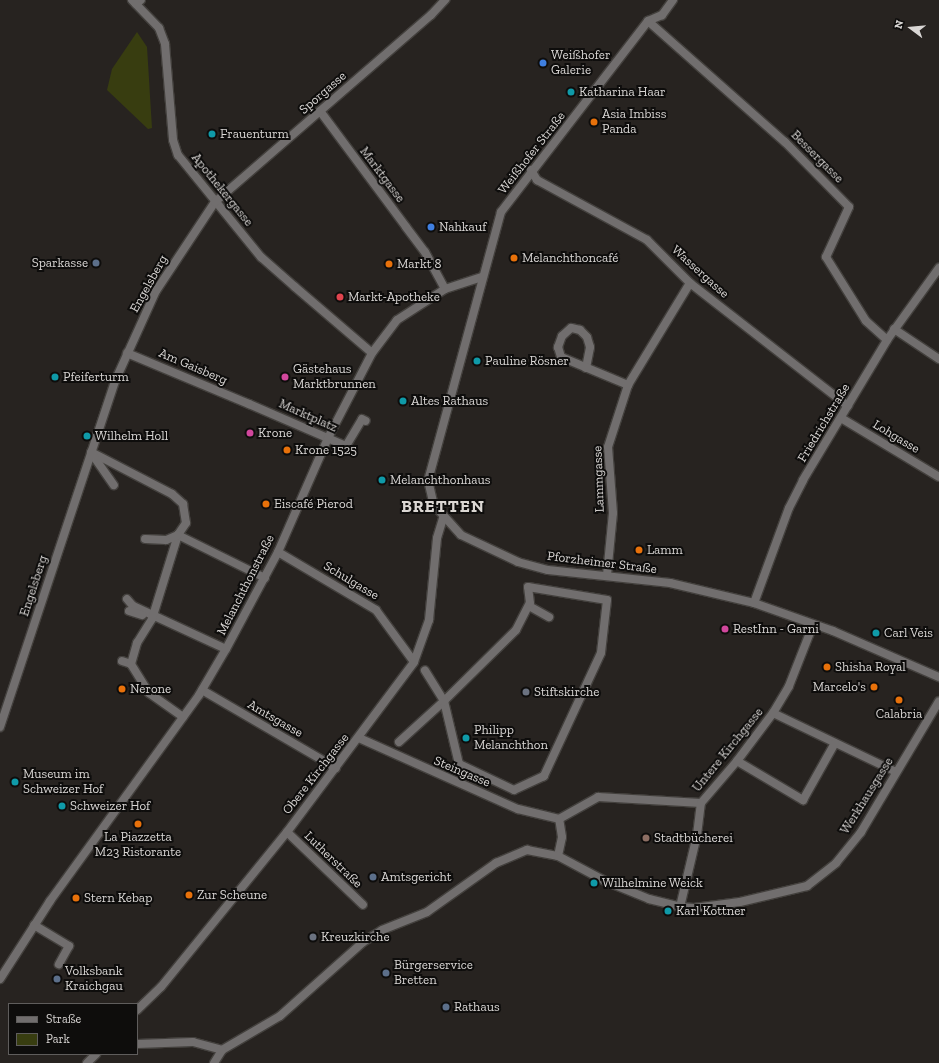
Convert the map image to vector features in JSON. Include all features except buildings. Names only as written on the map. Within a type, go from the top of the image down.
[{"type":"street","name":"Sporgasse","points":[[215,202],[431,15],[445,0]]},
{"type":"street","name":"Weißhofer Straße","points":[[483,276],[501,212],[531,170],[648,21],[662,14],[673,0]]},
{"type":"street","name":"Apothekergasse","points":[[136,1],[159,28],[165,44],[174,148],[215,202],[261,257],[372,353]]},
{"type":"street","name":"Bessergasse","points":[[648,21],[704,67],[785,142],[849,207],[826,257],[866,321],[888,340]]},
{"type":"street","name":"Marktgasse","points":[[320,111],[425,252],[444,289]]},
{"type":"street","name":"Wassergasse","points":[[531,170],[537,180],[647,240],[690,283],[848,406]]},
{"type":"street","name":"Engelsberg","points":[[0,727],[91,452],[127,353],[156,291],[215,202]]},
{"type":"street","name":"Friedrichstraße","points":[[754,603],[789,508],[840,418],[894,330],[939,268]]},
{"type":"street","name":"Melanchthonstraße","points":[[1,975],[34,925],[202,690],[265,578],[328,438],[372,353],[397,320],[444,289],[483,276]]},
{"type":"street","name":"Pforzheimer Straße","points":[[483,276],[467,342],[428,480],[434,505],[443,518],[461,535],[518,562],[548,570],[607,575],[670,583],[754,603],[813,625],[939,677]]},
{"type":"street","name":"Lammgasse","points":[[607,575],[613,513],[608,447],[628,385],[690,283]]},
{"type":"street","points":[[586,368],[590,347],[587,337],[580,330],[571,328],[562,336],[558,347],[561,358],[628,385]]},
{"type":"street","points":[[894,330],[939,358]]},
{"type":"street","name":"Am Gaisberg","points":[[127,353],[249,404]]},
{"type":"street","name":"Marktplatz","points":[[249,404],[346,446],[362,419],[366,421]]},
{"type":"street","name":"Lohgasse","points":[[840,418],[939,477]]},
{"type":"street","points":[[91,452],[114,485]]},
{"type":"street","points":[[91,452],[172,494],[186,512],[186,523],[178,535],[153,616],[137,643],[131,664],[133,671],[150,693],[184,717]]},
{"type":"street","name":"Obere Kirchgasse","points":[[138,1009],[161,986],[287,832],[359,738],[414,662],[429,620],[437,538],[443,518]]},
{"type":"street","points":[[145,539],[166,540],[178,535],[265,578]]},
{"type":"street","name":"Schulgasse","points":[[278,552],[376,610],[414,662]]},
{"type":"street","points":[[399,742],[444,702],[516,630],[528,606],[528,587],[607,600],[601,653],[544,776],[514,790],[459,764],[444,702],[425,670]]},
{"type":"street","points":[[128,599],[133,606],[226,649]]},
{"type":"street","points":[[528,606],[549,617]]},
{"type":"street","points":[[129,611],[153,616]]},
{"type":"street","name":"Untere Kirchgasse","points":[[558,819],[598,797],[700,803],[737,761],[773,713],[789,686],[813,625]]},
{"type":"street","points":[[122,661],[131,664]]},
{"type":"street","name":"Amtsgasse","points":[[202,690],[336,768]]},
{"type":"street","name":"Werkhausgasse","points":[[558,856],[605,882],[649,899],[680,907],[694,908],[740,902],[806,886],[836,862],[861,832],[939,701]]},
{"type":"street","points":[[773,713],[896,772]]},
{"type":"street","name":"Steingasse","points":[[359,738],[518,809],[558,819]]},
{"type":"street","points":[[737,761],[803,800],[835,743]]},
{"type":"street","points":[[680,907],[697,835],[700,803]]},
{"type":"street","points":[[214,1063],[222,1050],[247,1037],[305,997],[363,942],[382,930],[427,912],[496,863],[527,850],[558,856],[562,837],[558,819]]},
{"type":"street","name":"Lutherstraße","points":[[287,832],[363,905]]},
{"type":"street","points":[[34,925],[69,946],[59,964]]},
{"type":"street","points":[[138,1044],[193,1042],[222,1050]]},
{"type":"street","points":[[87,1063],[95,1055]]},
{"type":"green space","points":[[137,32],[147,47],[152,128],[148,129],[107,90],[112,69]]},
{"type":"place","name":"Weißhofer Galerie","points":[[543,63]]},
{"type":"place","name":"Katharina Haar","points":[[571,92]]},
{"type":"place","name":"Asia Imbiss Panda","points":[[594,122]]},
{"type":"place","name":"Frauenturm","points":[[212,134]]},
{"type":"place","name":"Nahkauf","points":[[431,227]]},
{"type":"place","name":"Melanchthoncafé","points":[[514,258]]},
{"type":"place","name":"Sparkasse","points":[[96,263]]},
{"type":"place","name":"Markt 8","points":[[389,264]]},
{"type":"place","name":"Markt-Apotheke","points":[[340,297]]},
{"type":"place","name":"Pauline Rösner","points":[[477,361]]},
{"type":"place","name":"Pfeiferturm","points":[[55,377]]},
{"type":"place","name":"Gästehaus Marktbrunnen","points":[[285,377]]},
{"type":"place","name":"Altes Rathaus","points":[[403,401]]},
{"type":"place","name":"Krone","points":[[250,433]]},
{"type":"place","name":"Wilhelm Holl","points":[[87,436]]},
{"type":"place","name":"Krone 1525","points":[[287,450]]},
{"type":"place","name":"Melanchthonhaus","points":[[382,480]]},
{"type":"place","name":"Eiscafé Pierod","points":[[266,504]]},
{"type":"place","name":"Lamm","points":[[639,550]]},
{"type":"place","name":"RestInn - Garni","points":[[725,629]]},
{"type":"place","name":"Carl Veis","points":[[876,633]]},
{"type":"place","name":"Shisha Royal","points":[[827,667]]},
{"type":"place","name":"Marcelo's","points":[[874,687]]},
{"type":"place","name":"Nerone","points":[[122,689]]},
{"type":"place","name":"Stiftskirche","points":[[526,692]]},
{"type":"place","name":"Calabria","points":[[899,700]]},
{"type":"place","name":"Philipp Melanchthon","points":[[466,738]]},
{"type":"place","name":"Museum im Schweizer Hof","points":[[15,782]]},
{"type":"place","name":"Schweizer Hof","points":[[62,806]]},
{"type":"place","name":"La Piazzetta M23 Ristorante","points":[[138,824]]},
{"type":"place","name":"Stadtbücherei","points":[[646,838]]},
{"type":"place","name":"Amtsgericht","points":[[373,877]]},
{"type":"place","name":"Wilhelmine Weick","points":[[594,883]]},
{"type":"place","name":"Zur Scheune","points":[[189,895]]},
{"type":"place","name":"Stern Kebap","points":[[76,898]]},
{"type":"place","name":"Karl Kottner","points":[[668,911]]},
{"type":"place","name":"Kreuzkirche","points":[[313,937]]},
{"type":"place","name":"Bürgerservice Bretten","points":[[386,973]]},
{"type":"place","name":"Volksbank Kraichgau","points":[[57,979]]},
{"type":"place","name":"Rathaus","points":[[446,1007]]},
{"type":"district","name":"BRETTEN","points":[[443,507]]}]
